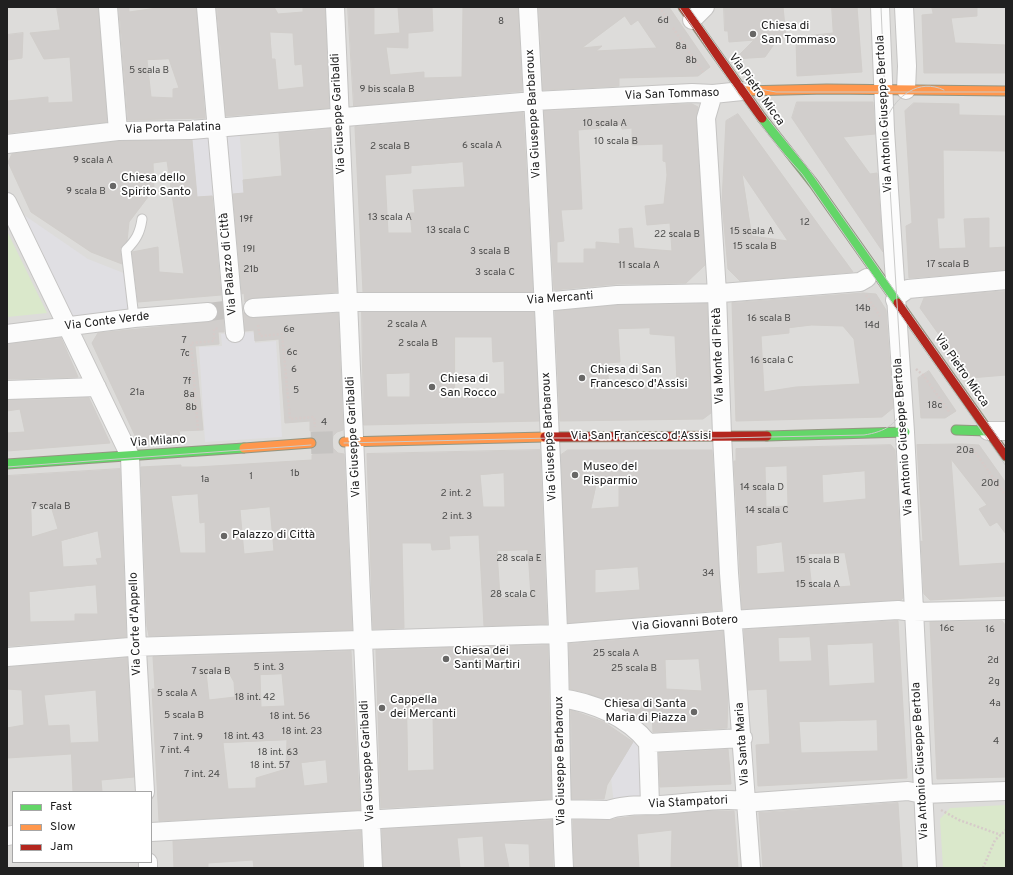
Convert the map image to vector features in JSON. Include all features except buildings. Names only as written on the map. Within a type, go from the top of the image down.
[{"type":"street","points":[[108,7],[118,131]]},
{"type":"street","points":[[206,7],[217,127]]},
{"type":"street","name":"Via Giuseppe Garibaldi","points":[[335,7],[348,302],[349,441],[363,639],[373,868]]},
{"type":"street","name":"Via Giuseppe Barbaroux","points":[[528,7],[534,100],[550,437],[558,634],[561,810],[564,868]]},
{"type":"street","points":[[688,14],[705,7]]},
{"type":"street","name":"Via Antonio Giuseppe Bertola","points":[[880,7],[895,300],[905,432],[922,794],[927,868]]},
{"type":"street","name":"Via Antonio Giuseppe Bertola","points":[[904,7],[907,66],[906,90]]},
{"type":"street","name":"Via Pietro Micca","points":[[688,14],[786,151],[814,184],[895,300],[997,431],[1006,456]]},
{"type":"street","name":"Via San Tommaso","points":[[340,117],[534,100],[713,94],[742,91],[820,89],[1006,91]]},
{"type":"street","name":"Via Monte di Pietà","points":[[713,94],[706,118],[717,293],[722,437],[734,620]]},
{"type":"street","name":"Via Porta Palatina","points":[[7,144],[118,131],[217,127],[340,117]]},
{"type":"street","name":"Via Palazzo di Città","points":[[217,127],[236,312],[235,333]]},
{"type":"street","name":"Via Pietro Micca","points":[[814,184],[821,209]]},
{"type":"street","points":[[7,202],[130,456]]},
{"type":"street","points":[[895,300],[908,289],[1006,280]]},
{"type":"street","name":"Via Pietro Micca","points":[[864,281],[895,300]]},
{"type":"street","name":"Via Mercanti","points":[[236,312],[348,302],[543,302],[628,295],[717,293],[864,281]]},
{"type":"street","name":"Via Conte Verde","points":[[7,334],[134,318],[236,312]]},
{"type":"street","points":[[7,390],[97,386]]},
{"type":"street","points":[[956,430],[997,431]]},
{"type":"street","name":"Via San Francesco d'Assisi","points":[[349,441],[550,437],[722,437],[905,432]]},
{"type":"street","name":"Via Milano","points":[[7,464],[311,443]]},
{"type":"street","name":"Via Corte d'Appello","points":[[130,456],[137,647],[145,791]]},
{"type":"street","name":"Via Giovanni Botero","points":[[7,657],[137,647],[558,634],[734,620],[898,610],[913,612],[1006,610]]},
{"type":"street","name":"Via Santa Maria","points":[[734,620],[752,868]]},
{"type":"street","points":[[560,698],[596,707],[639,732],[648,743],[650,805]]},
{"type":"street","points":[[648,743],[743,738]]},
{"type":"street","name":"Via Stampatori","points":[[152,832],[561,810],[608,810],[614,807],[746,800],[754,802],[908,791],[922,794],[1006,791]]},
{"type":"lane","points":[[134,318],[126,250],[136,240],[141,229],[142,219]]},
{"type":"path","points":[[659,7],[668,20]]},
{"type":"path","points":[[673,26],[703,72]]},
{"type":"path","points":[[864,281],[882,317]]},
{"type":"path","points":[[236,312],[259,324],[260,336],[282,334],[290,419],[314,417],[316,433]]},
{"type":"path","points":[[923,375],[950,414]]},
{"type":"path","points":[[970,445],[1006,496]]},
{"type":"path","points":[[941,810],[959,820],[1000,835]]},
{"type":"path","points":[[983,868],[995,840],[1006,830]]},
{"type":"shaded area","points":[[7,7],[1006,7],[1006,868],[7,868]]},
{"type":"shaded area","points":[[239,125],[244,193],[197,197],[191,130]]},
{"type":"shaded area","points":[[24,215],[88,259],[126,274],[131,315],[74,319],[22,216]]},
{"type":"shaded area","points":[[254,332],[255,343],[276,341],[282,437],[205,442],[199,347],[222,346],[221,334]]},
{"type":"shaded area","points":[[639,732],[655,787],[615,813],[611,778]]},
{"type":"green space","points":[[7,231],[47,313],[7,317]]},
{"type":"green space","points":[[1006,805],[1006,868],[943,868],[940,819],[950,808]]},
{"type":"tunnel","points":[[208,312],[225,310]]},
{"type":"tunnel","points":[[311,443],[344,442]]},
{"type":"tram line","points":[[679,7],[768,135],[802,174],[1006,466]]},
{"type":"tram line","points":[[689,7],[765,115],[808,168],[1006,449]]},
{"type":"tram line","points":[[344,443],[551,438],[722,438],[864,435],[878,432],[890,426],[899,416],[903,401],[886,122],[881,7]]},
{"type":"tram line","points":[[741,82],[776,92],[1006,92]]},
{"type":"tram line","points":[[887,118],[896,103],[902,96],[910,91],[926,86],[944,90]]},
{"type":"tram line","points":[[7,467],[311,445]]},
{"type":"traffic: fast","points":[[762,118],[814,184],[898,303]]},
{"type":"traffic: fast","points":[[956,430],[988,431]]},
{"type":"traffic: fast","points":[[767,436],[905,432]]},
{"type":"traffic: fast","points":[[7,464],[244,448]]},
{"type":"traffic: slow","points":[[742,91],[827,89],[1006,91]]},
{"type":"traffic: slow","points":[[344,442],[545,437]]},
{"type":"traffic: slow","points":[[244,448],[311,443]]},
{"type":"traffic: jam","points":[[683,7],[762,118]]},
{"type":"traffic: jam","points":[[898,303],[1006,456]]},
{"type":"traffic: jam","points":[[545,437],[767,436]]},
{"type":"place","name":"Chiesa di San Tommaso","points":[[753,34]]},
{"type":"place","name":"Chiesa dello Spirito Santo","points":[[113,186]]},
{"type":"place","name":"Chiesa di San Francesco d'Assisi","points":[[582,378]]},
{"type":"place","name":"Chiesa di San Rocco","points":[[432,387]]},
{"type":"place","name":"Museo del Risparmio","points":[[575,475]]},
{"type":"place","name":"Palazzo di Città","points":[[224,536]]},
{"type":"place","name":"Chiesa dei Santi Martiri","points":[[446,659]]},
{"type":"place","name":"Cappella dei Mercanti","points":[[382,708]]},
{"type":"place","name":"Chiesa di Santa Maria di Piazza","points":[[694,712]]}]
